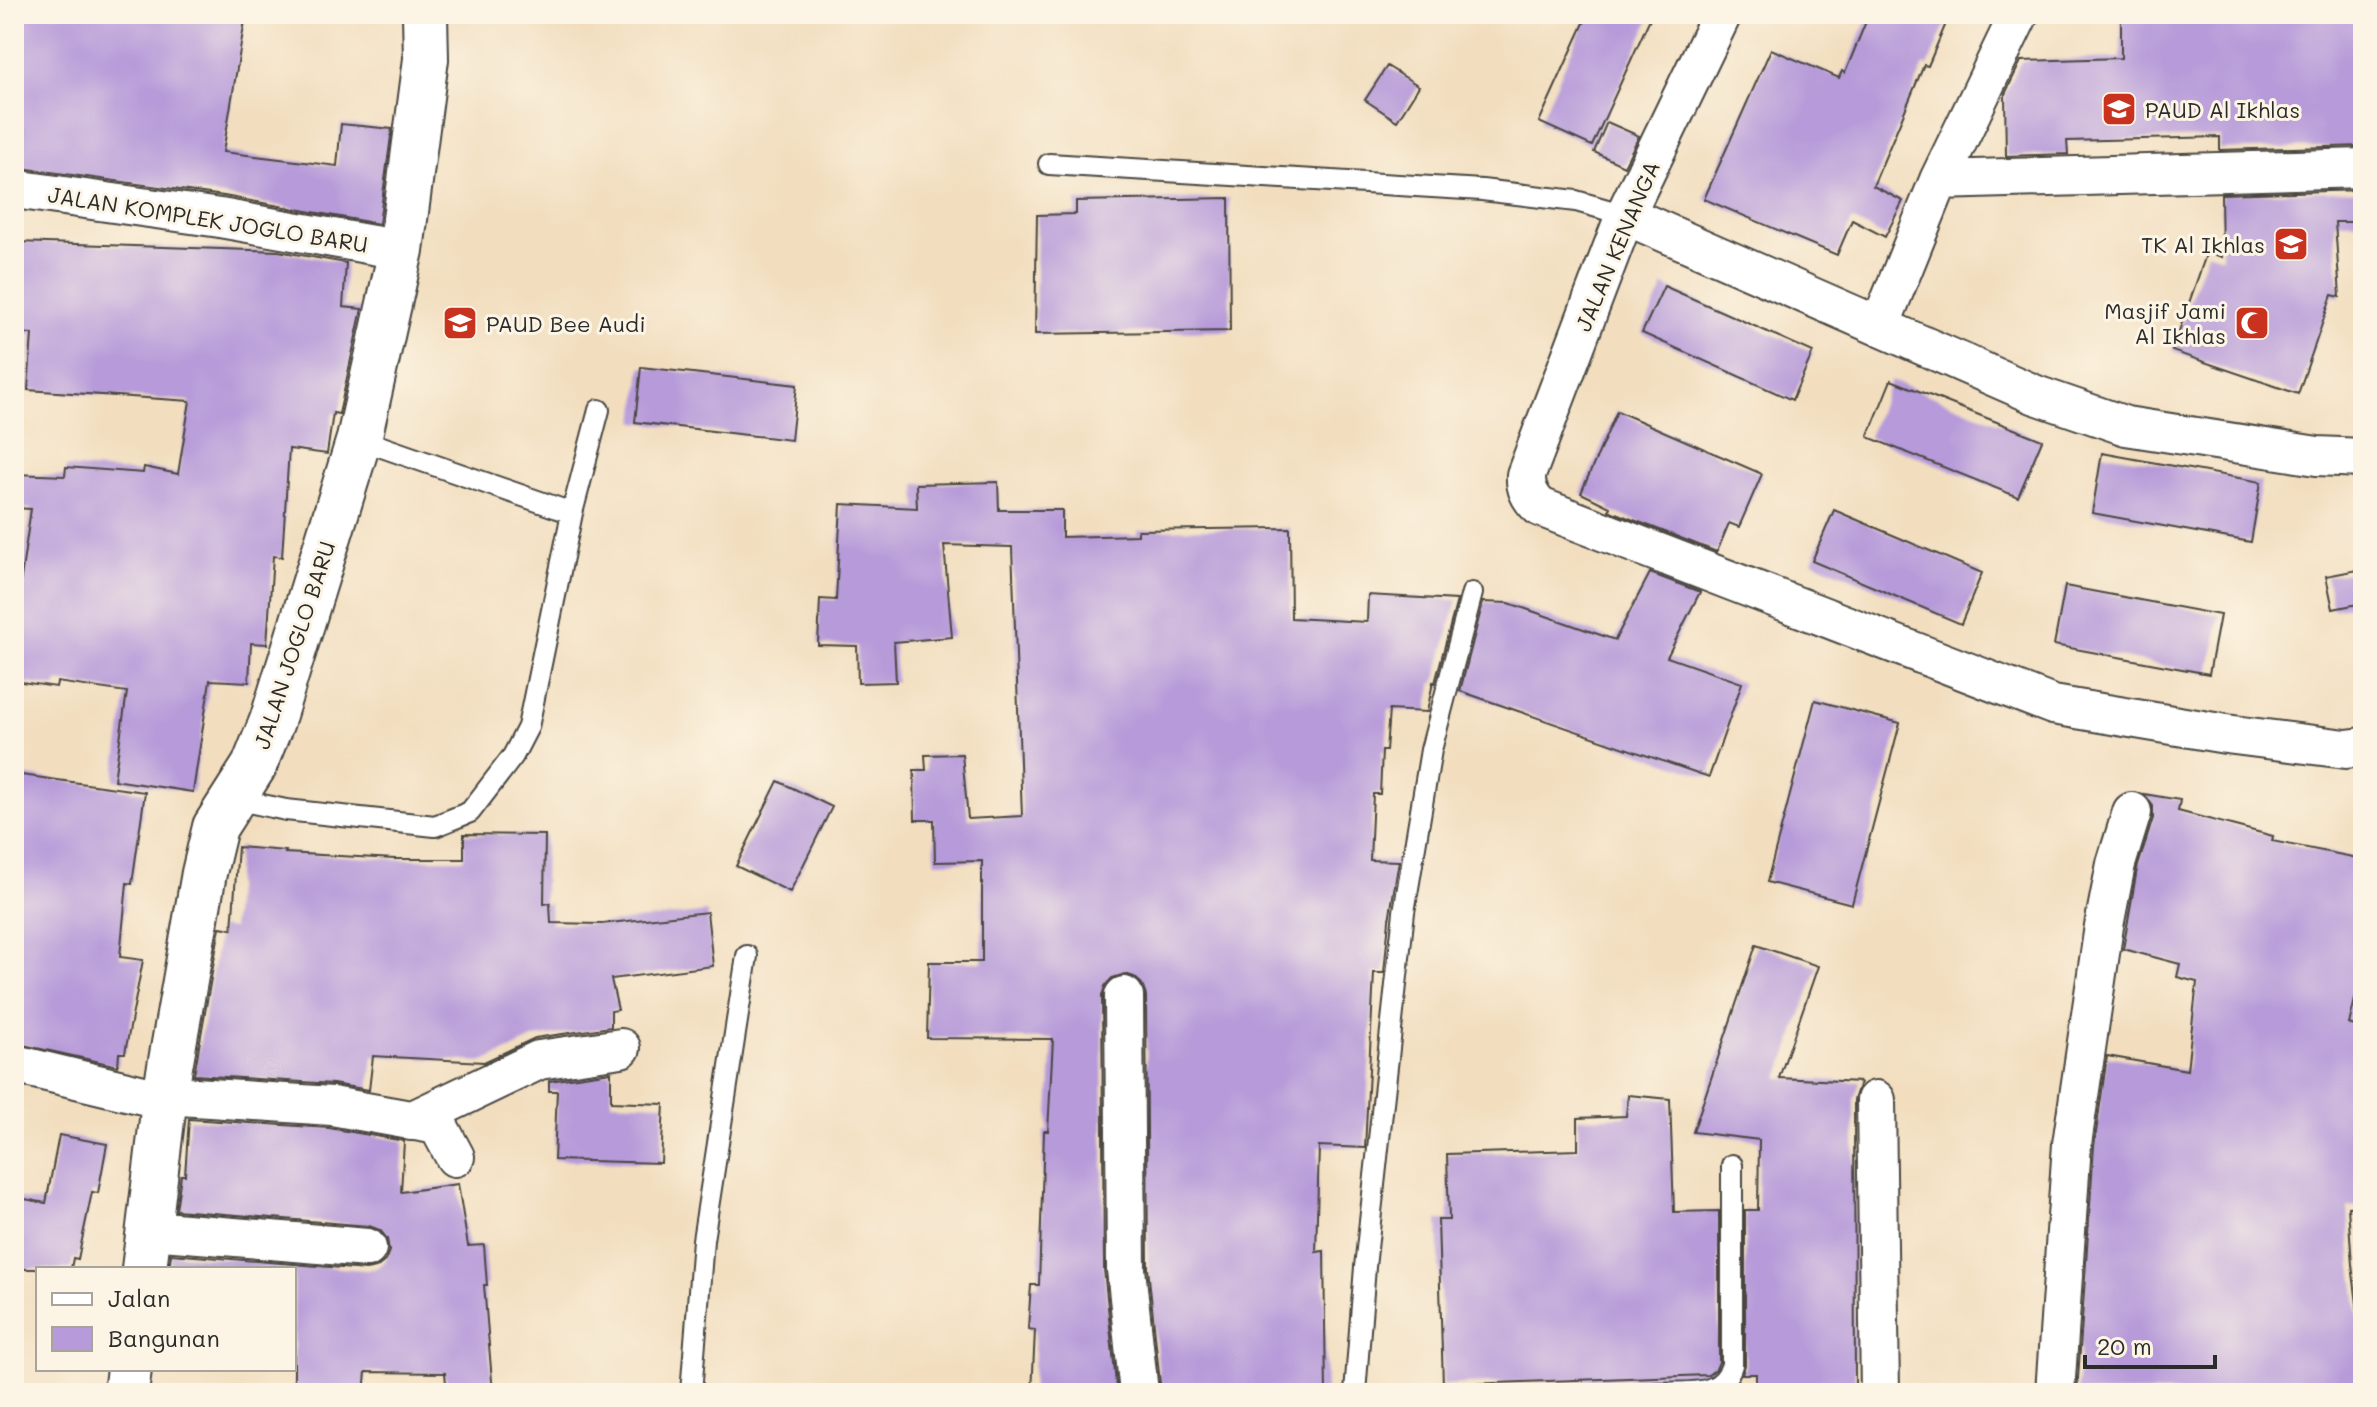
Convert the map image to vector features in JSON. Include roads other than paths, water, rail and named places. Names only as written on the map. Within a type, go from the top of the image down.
[{"type":"street","name":"JALAN JOGLO BARU","points":[[147,1250],[164,1098],[215,827],[254,766],[272,721],[359,439],[401,250],[426,59],[425,14]]},
{"type":"street","name":"JALAN KENANGA","points":[[1722,14],[1625,215],[1526,475],[1529,493],[1540,507],[2053,705],[2226,734],[2346,749],[2363,747]]},
{"type":"street","points":[[1880,326],[1939,180],[2019,14]]},
{"type":"street","points":[[1939,180],[2363,168]]},
{"type":"street","name":"JALAN KOMPLEK JOGLO BARU","points":[[14,189],[220,218],[401,250]]},
{"type":"street","points":[[1625,215],[2036,395],[2126,426],[2317,456],[2363,458]]},
{"type":"street","points":[[2055,1393],[2072,1144],[2104,926],[2116,864],[2132,812]]},
{"type":"street","points":[[1124,996],[1126,1269],[1139,1393]]},
{"type":"street","points":[[411,1121],[539,1060],[621,1048]]},
{"type":"street","points":[[14,1064],[164,1098],[332,1106],[438,1125],[455,1157]]},
{"type":"street","points":[[1876,1100],[1880,1393]]},
{"type":"street","points":[[147,1250],[367,1248]]},
{"type":"street","points":[[126,1393],[129,1371]]},
{"type":"lane","points":[[1049,164],[1482,190],[1576,201],[1625,215]]},
{"type":"lane","points":[[234,799],[286,810],[435,826],[470,812],[513,756],[528,727],[572,513],[599,410]]},
{"type":"lane","points":[[359,439],[572,513]]},
{"type":"lane","points":[[1355,1393],[1365,1267],[1404,912],[1431,750],[1472,593]]},
{"type":"lane","points":[[691,1393],[703,1240],[747,956]]},
{"type":"lane","points":[[1657,1393],[1715,1389],[1727,1379],[1732,1365],[1732,1165]]},
{"type":"place","name":"PAUD Al Ikhlas","points":[[2119,109]]},
{"type":"place","name":"TK Al Ikhlas","points":[[2291,244]]},
{"type":"place","name":"PAUD Bee Audi","points":[[460,323]]},
{"type":"place","name":"Masjif Jami Al Ikhlas","points":[[2252,323]]}]
